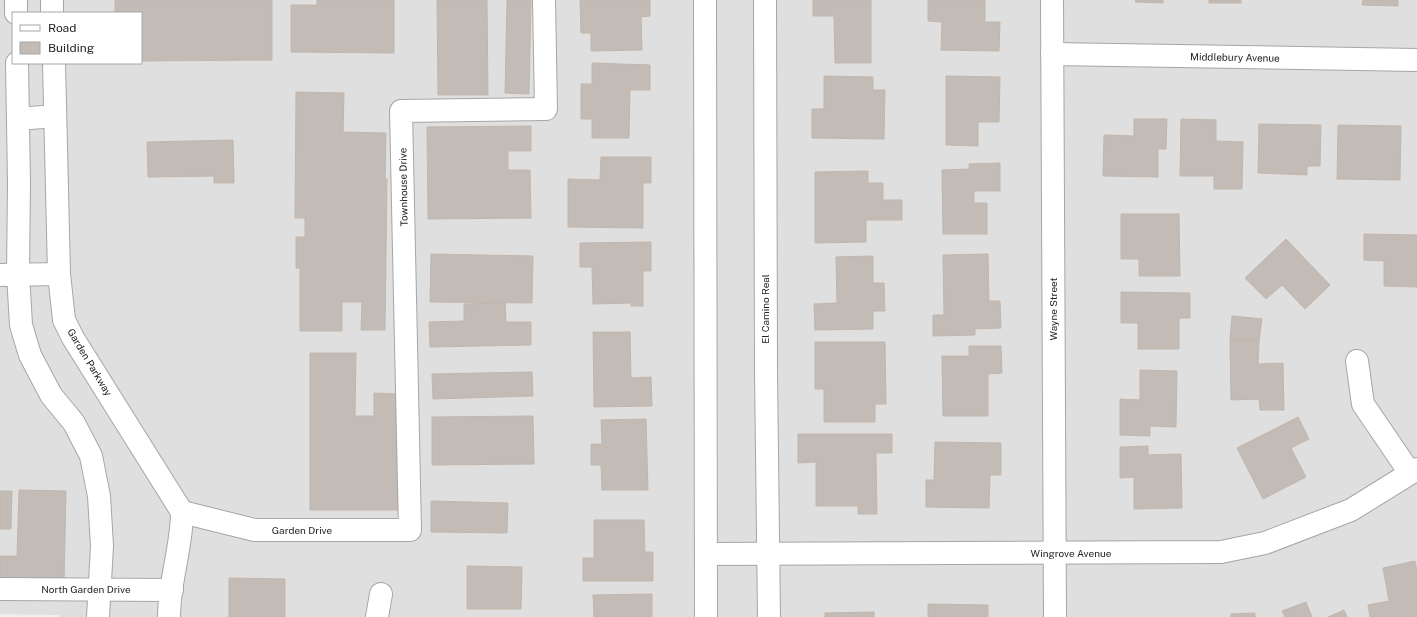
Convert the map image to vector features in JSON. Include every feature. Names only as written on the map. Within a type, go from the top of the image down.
[{"type":"street","points":[[16,0],[16,12]]},
{"type":"street","points":[[52,0],[52,12]]},
{"type":"street","name":"Townhouse Drive","points":[[410,517],[401,111],[546,109],[544,0]]},
{"type":"street","points":[[705,0],[706,617]]},
{"type":"street","name":"El Camino Real","points":[[765,0],[769,617]]},
{"type":"street","name":"Wayne Street","points":[[1052,0],[1055,617]]},
{"type":"street","name":"Middlebury Avenue","points":[[1052,54],[1417,60]]},
{"type":"street","points":[[17,64],[19,183],[9,274],[30,355],[51,395],[74,423],[92,456],[99,496],[102,546],[98,617]]},
{"type":"street","name":"Garden Parkway","points":[[54,64],[59,274],[64,320],[73,338],[182,512]]},
{"type":"street","points":[[18,119],[55,116]]},
{"type":"street","points":[[9,274],[59,274]]},
{"type":"street","points":[[1357,361],[1363,404],[1414,471]]},
{"type":"street","name":"Wingrove Avenue","points":[[706,554],[1221,552],[1265,543],[1351,510],[1414,471]]},
{"type":"street","points":[[169,617],[174,569],[182,531],[182,512]]},
{"type":"street","name":"Garden Drive","points":[[182,512],[255,530],[410,530],[410,517]]},
{"type":"street","name":"North Garden Drive","points":[[0,589],[172,590]]},
{"type":"street","points":[[377,617],[381,594]]},
{"type":"shaded area","points":[[0,0],[1417,0],[1417,617],[59,617],[59,615],[0,614]]},
{"type":"building","points":[[115,0],[272,0],[272,60],[142,61],[142,12],[115,12]]},
{"type":"building","points":[[317,0],[394,0],[394,53],[291,52],[291,5],[317,5]]},
{"type":"building","points":[[437,0],[487,0],[488,95],[438,95]]},
{"type":"building","points":[[507,0],[531,0],[529,94],[505,93]]},
{"type":"building","points":[[580,0],[650,0],[650,16],[641,17],[642,50],[591,51],[591,33],[581,33]]},
{"type":"building","points":[[813,0],[871,0],[871,63],[835,63],[834,16],[813,16]]},
{"type":"building","points":[[928,0],[985,0],[985,22],[1000,22],[999,51],[941,50],[942,22],[928,21]]},
{"type":"building","points":[[1136,0],[1163,0],[1163,3],[1135,2]]},
{"type":"building","points":[[1209,0],[1241,0],[1241,3],[1209,3]]},
{"type":"building","points":[[1363,0],[1398,0],[1398,6],[1362,5]]},
{"type":"building","points":[[592,63],[650,65],[650,90],[630,90],[629,138],[592,138],[592,119],[581,119],[581,84],[592,84]]},
{"type":"building","points":[[824,76],[873,77],[873,90],[885,90],[884,139],[812,138],[812,109],[824,109]]},
{"type":"building","points":[[946,76],[1000,77],[999,122],[978,122],[978,146],[946,145]]},
{"type":"building","points":[[296,92],[344,93],[343,132],[386,133],[385,179],[387,179],[385,330],[361,330],[362,302],[342,302],[342,331],[300,331],[300,268],[296,268],[296,237],[305,237],[305,218],[295,218]]},
{"type":"building","points":[[1134,119],[1167,119],[1166,149],[1158,149],[1158,177],[1103,176],[1104,135],[1134,136]]},
{"type":"building","points":[[1181,119],[1216,120],[1216,141],[1243,142],[1242,189],[1214,189],[1214,176],[1180,176]]},
{"type":"building","points":[[1259,124],[1321,125],[1320,166],[1307,166],[1307,175],[1258,173]]},
{"type":"building","points":[[1338,125],[1401,126],[1400,180],[1337,179]]},
{"type":"building","points":[[531,126],[531,151],[508,151],[508,170],[530,170],[531,218],[428,219],[427,127]]},
{"type":"building","points":[[233,140],[234,183],[214,183],[214,176],[148,177],[147,142]]},
{"type":"building","points":[[601,157],[651,157],[651,183],[643,183],[643,228],[568,227],[568,179],[600,180]]},
{"type":"building","points":[[1000,163],[1000,191],[974,191],[974,203],[987,203],[987,234],[943,234],[942,170],[969,169],[969,164]]},
{"type":"building","points":[[868,171],[868,183],[883,183],[883,200],[902,200],[902,220],[866,220],[866,242],[815,243],[815,172]]},
{"type":"building","points":[[1121,214],[1179,214],[1180,276],[1139,276],[1139,259],[1121,259]]},
{"type":"building","points":[[1364,234],[1417,235],[1417,287],[1384,286],[1384,261],[1364,260]]},
{"type":"building","points":[[1286,239],[1330,285],[1305,309],[1282,285],[1266,299],[1245,278]]},
{"type":"building","points":[[651,242],[651,271],[643,271],[643,306],[631,306],[631,303],[593,304],[592,267],[580,267],[580,243]]},
{"type":"building","points":[[431,254],[533,256],[532,303],[430,302]]},
{"type":"building","points":[[988,254],[989,301],[1000,301],[1001,328],[975,329],[975,335],[933,336],[933,315],[944,315],[943,255]]},
{"type":"building","points":[[873,256],[873,283],[884,283],[885,311],[873,311],[873,329],[815,330],[814,304],[837,303],[836,257]]},
{"type":"building","points":[[1121,292],[1190,293],[1190,318],[1179,318],[1179,349],[1138,349],[1138,323],[1121,323]]},
{"type":"building","points":[[505,303],[506,322],[531,322],[531,345],[430,347],[429,322],[464,321],[464,304]]},
{"type":"building","points":[[1232,316],[1262,319],[1259,341],[1230,340]]},
{"type":"building","points":[[593,332],[630,332],[631,378],[651,377],[652,406],[594,407]]},
{"type":"building","points":[[1230,340],[1259,341],[1258,364],[1283,363],[1284,410],[1260,410],[1259,399],[1231,400]]},
{"type":"building","points":[[815,342],[885,342],[886,404],[875,404],[875,422],[824,422],[824,389],[815,389]]},
{"type":"building","points":[[969,346],[1001,346],[1002,373],[988,374],[988,416],[943,416],[942,356],[969,356]]},
{"type":"building","points":[[310,353],[356,353],[355,416],[374,416],[374,393],[398,394],[398,510],[310,510]]},
{"type":"building","points":[[1140,370],[1177,371],[1176,427],[1150,426],[1150,436],[1120,435],[1120,399],[1140,400]]},
{"type":"building","points":[[532,372],[533,396],[433,399],[432,374]]},
{"type":"building","points":[[533,416],[534,464],[432,465],[432,417]]},
{"type":"building","points":[[1298,417],[1309,439],[1291,448],[1306,477],[1263,499],[1237,448]]},
{"type":"building","points":[[646,419],[648,490],[602,490],[601,465],[591,465],[591,444],[602,444],[601,420]]},
{"type":"building","points":[[798,434],[892,434],[892,453],[876,453],[877,514],[858,514],[858,506],[816,506],[816,462],[798,463]]},
{"type":"building","points":[[935,442],[1001,443],[1001,475],[990,475],[989,508],[926,507],[926,480],[934,480]]},
{"type":"building","points":[[1148,446],[1148,455],[1181,454],[1182,508],[1134,509],[1134,477],[1120,478],[1120,447]]},
{"type":"building","points":[[19,490],[66,491],[64,581],[0,580],[0,556],[17,556]]},
{"type":"building","points":[[0,491],[12,491],[11,529],[0,529]]},
{"type":"building","points":[[431,501],[508,503],[507,533],[431,532]]},
{"type":"building","points":[[594,520],[644,520],[645,552],[653,552],[653,581],[583,581],[583,558],[594,558]]},
{"type":"building","points":[[1415,561],[1417,572],[1417,617],[1370,617],[1368,605],[1389,601],[1383,568]]},
{"type":"building","points":[[467,566],[522,567],[521,609],[467,609]]},
{"type":"building","points":[[229,578],[285,579],[285,617],[229,617]]},
{"type":"building","points":[[652,594],[652,617],[594,617],[593,595]]},
{"type":"building","points":[[1306,602],[1312,617],[1285,617],[1282,611]]},
{"type":"building","points":[[928,604],[988,605],[988,617],[928,617]]},
{"type":"building","points":[[1344,610],[1347,617],[1328,617]]},
{"type":"building","points":[[874,612],[874,617],[825,617],[825,613]]},
{"type":"building","points":[[1255,613],[1255,617],[1231,617],[1231,614]]}]
